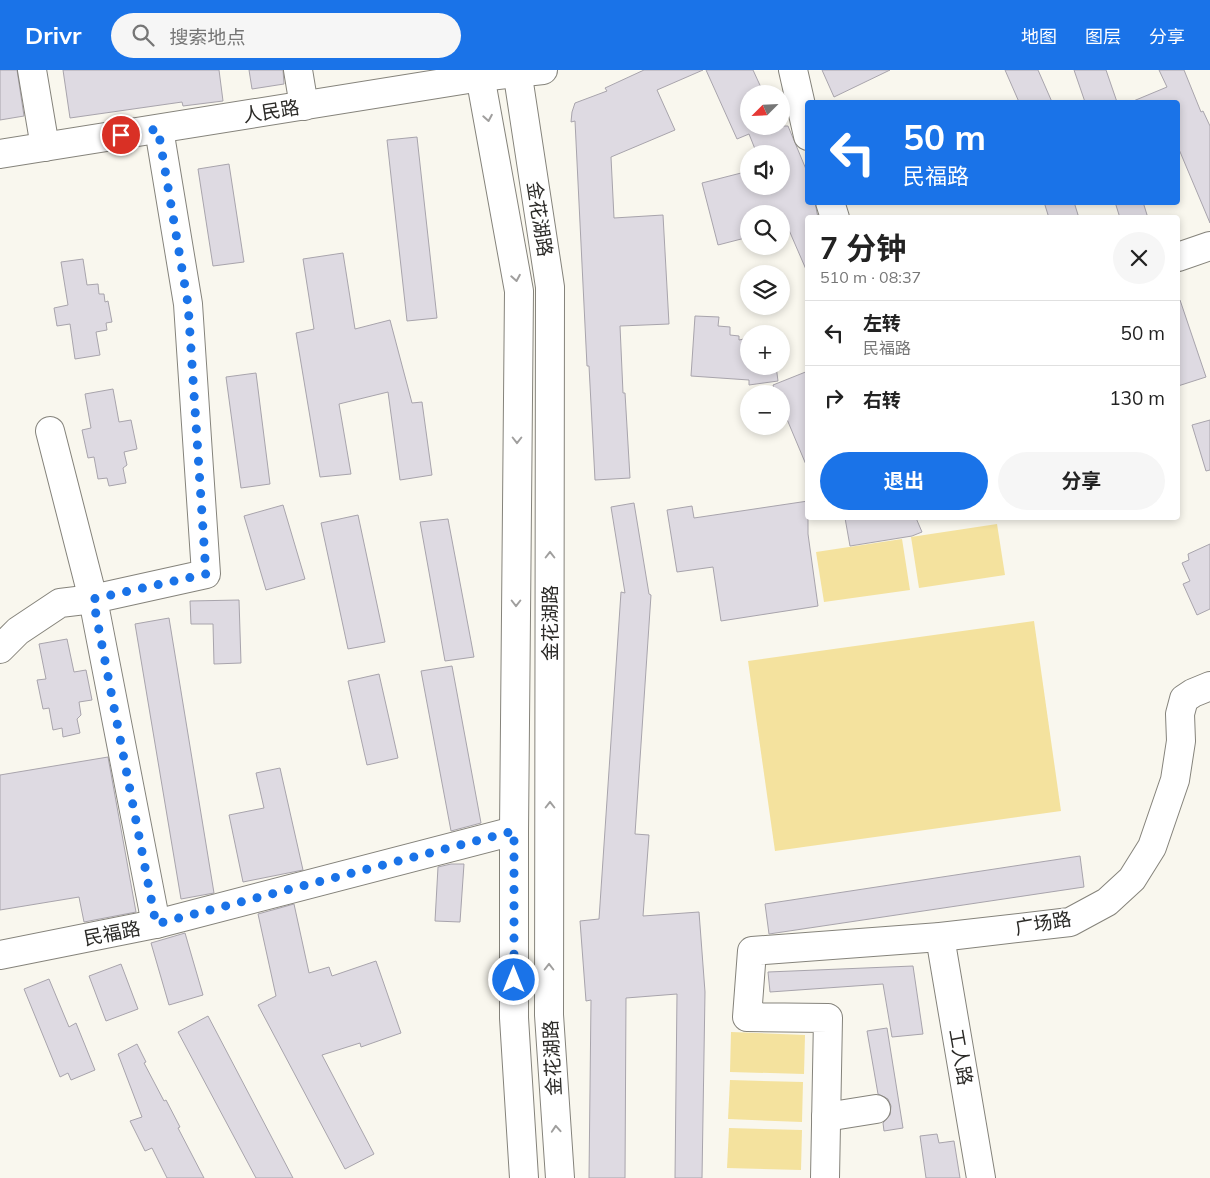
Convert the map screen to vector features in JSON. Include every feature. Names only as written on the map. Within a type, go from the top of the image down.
[{"type":"main road","points":[[32,70],[45,147]]},
{"type":"main road","points":[[298,70],[304,106]]},
{"type":"main road","points":[[793,70],[805,123]]},
{"type":"main road","name":"人民路","points":[[0,154],[304,106],[480,74],[526,71]]},
{"type":"main road","name":"金花湖路","points":[[526,71],[550,287],[549,1015],[560,1178]]},
{"type":"main road","points":[[480,74],[519,291],[514,1018],[524,1178]]},
{"type":"main road","points":[[0,649],[18,631],[60,603],[93,599],[206,574],[188,304],[158,129]]},
{"type":"main road","points":[[1180,256],[1210,246]]},
{"type":"main road","points":[[50,431],[93,599],[156,924]]},
{"type":"main road","name":"广场路","points":[[826,1117],[828,1018],[747,1017],[752,951],[940,937],[1070,922],[1107,902],[1132,879],[1152,847],[1176,780],[1181,742],[1180,714],[1184,699],[1210,686]]},
{"type":"main road","name":"民福路","points":[[0,955],[156,924],[514,831]]},
{"type":"main road","name":"工人路","points":[[940,937],[981,1178]]},
{"type":"main road","points":[[825,1178],[826,1117],[876,1109]]},
{"type":"shaded area","points":[[997,524],[1005,575],[919,588],[911,537]]},
{"type":"shaded area","points":[[902,539],[910,590],[824,602],[816,552]]},
{"type":"shaded area","points":[[1034,621],[1061,811],[775,851],[748,661]]},
{"type":"shaded area","points":[[731,1032],[805,1035],[804,1074],[730,1072]]},
{"type":"shaded area","points":[[730,1080],[803,1082],[802,1122],[728,1119]]},
{"type":"shaded area","points":[[729,1128],[802,1130],[801,1170],[727,1168]]},
{"type":"building","points":[[0,70],[17,70],[24,116],[0,120]]},
{"type":"building","points":[[63,70],[219,70],[223,101],[183,106],[182,102],[70,118]]},
{"type":"building","points":[[249,70],[283,70],[284,84],[252,89]]},
{"type":"building","points":[[644,70],[703,70],[657,90],[675,130],[611,157],[614,218],[663,215],[669,324],[620,326],[630,478],[595,480],[589,366],[587,366],[575,121],[571,122],[572,112],[575,103],[607,91],[605,88]]},
{"type":"building","points":[[706,70],[753,70],[760,85],[740,85],[740,135],[747,135],[737,139]]},
{"type":"building","points":[[822,70],[890,70],[834,97]]},
{"type":"building","points":[[1005,70],[1038,70],[1051,100],[1018,100]]},
{"type":"building","points":[[1074,70],[1106,70],[1116,100],[1084,100]]},
{"type":"building","points":[[1159,70],[1184,70],[1201,112],[1203,111],[1210,126],[1210,223],[1180,152],[1180,100],[1136,100],[1167,87]]},
{"type":"building","points":[[790,131],[805,167],[805,205],[816,205],[817,215],[805,215],[805,267],[790,232],[790,205],[740,205],[740,239],[718,245],[702,183],[740,173],[740,195],[790,195],[790,145],[753,145],[749,135],[790,135]]},
{"type":"building","points":[[417,137],[437,318],[407,321],[387,140]]},
{"type":"building","points":[[229,164],[244,262],[213,266],[198,169]]},
{"type":"building","points":[[1045,205],[1075,205],[1078,215],[1048,215]]},
{"type":"building","points":[[1116,205],[1144,205],[1147,215],[1119,215]]},
{"type":"building","points":[[343,253],[355,329],[390,320],[412,403],[422,402],[432,475],[400,480],[388,392],[339,404],[351,474],[320,477],[296,333],[314,329],[303,259]]},
{"type":"building","points":[[83,259],[87,285],[98,284],[99,294],[104,294],[105,302],[108,301],[112,322],[106,323],[107,330],[96,332],[100,355],[75,359],[70,324],[57,326],[54,308],[68,305],[61,262]]},
{"type":"building","points":[[1180,300],[1206,377],[1180,385]]},
{"type":"building","points":[[695,316],[719,317],[718,326],[730,327],[730,335],[739,336],[740,375],[777,375],[778,381],[749,385],[749,380],[691,376]]},
{"type":"building","points":[[805,372],[805,462],[790,426],[790,385],[773,385]]},
{"type":"building","points":[[256,373],[270,484],[241,488],[226,377]]},
{"type":"building","points":[[113,389],[119,422],[131,420],[137,449],[124,452],[127,465],[123,468],[126,483],[109,486],[107,478],[98,479],[94,457],[88,458],[82,430],[91,428],[85,394]]},
{"type":"building","points":[[1210,420],[1210,470],[1206,471],[1192,425]]},
{"type":"building","points":[[805,501],[805,520],[808,520],[808,534],[818,606],[721,621],[713,567],[677,572],[667,510],[692,506],[694,518]]},
{"type":"building","points":[[634,503],[649,594],[651,595],[635,834],[649,835],[643,916],[699,912],[705,992],[702,1178],[675,1178],[677,994],[626,998],[625,1178],[589,1178],[591,1000],[586,1001],[580,921],[599,919],[621,592],[625,593],[611,507]]},
{"type":"building","points":[[283,505],[305,579],[266,590],[244,516]]},
{"type":"building","points":[[358,515],[385,642],[348,649],[321,523]]},
{"type":"building","points":[[448,519],[474,657],[445,661],[420,522]]},
{"type":"building","points":[[845,520],[917,520],[922,532],[912,536],[850,546]]},
{"type":"building","points":[[1210,544],[1210,609],[1197,615],[1183,584],[1190,581],[1182,563],[1189,560],[1188,554]]},
{"type":"building","points":[[239,600],[241,663],[214,664],[213,624],[191,624],[190,601]]},
{"type":"building","points":[[169,618],[214,893],[181,899],[135,624]]},
{"type":"building","points":[[67,639],[74,672],[86,670],[92,700],[79,702],[81,715],[77,719],[80,733],[63,737],[62,728],[53,730],[49,708],[43,709],[37,680],[46,679],[39,644]]},
{"type":"building","points":[[452,666],[481,823],[451,831],[421,671]]},
{"type":"building","points":[[379,674],[398,758],[367,765],[348,681]]},
{"type":"building","points":[[108,757],[136,912],[84,922],[79,897],[0,910],[0,775]]},
{"type":"building","points":[[280,768],[303,870],[243,882],[229,815],[264,808],[256,773]]},
{"type":"building","points":[[1080,856],[1084,887],[769,934],[765,904]]},
{"type":"building","points":[[464,864],[460,922],[435,921],[438,867]]},
{"type":"building","points":[[294,904],[309,973],[329,967],[332,976],[376,961],[401,1033],[361,1047],[360,1043],[322,1055],[374,1154],[345,1169],[258,1005],[276,996],[258,914]]},
{"type":"building","points":[[185,933],[203,995],[169,1005],[151,943]]},
{"type":"building","points":[[121,964],[138,1009],[106,1021],[89,976]]},
{"type":"building","points":[[913,966],[923,1034],[892,1037],[883,984],[770,992],[768,972]]},
{"type":"building","points":[[49,979],[69,1027],[76,1023],[95,1070],[71,1080],[68,1073],[60,1077],[24,989]]},
{"type":"building","points":[[208,1016],[293,1178],[256,1178],[178,1032]]},
{"type":"building","points":[[887,1028],[903,1128],[884,1131],[883,1123],[890,1115],[891,1106],[888,1099],[878,1094],[867,1031]]},
{"type":"building","points":[[137,1044],[146,1062],[144,1063],[164,1101],[166,1100],[204,1178],[167,1178],[152,1148],[145,1151],[130,1121],[142,1117],[118,1054]]},
{"type":"building","points":[[937,1134],[939,1143],[954,1141],[960,1178],[926,1178],[920,1136]]},
{"type":"route","points":[[121,135],[158,129],[188,304],[206,574],[93,599],[156,924],[514,831],[514,980]]}]
